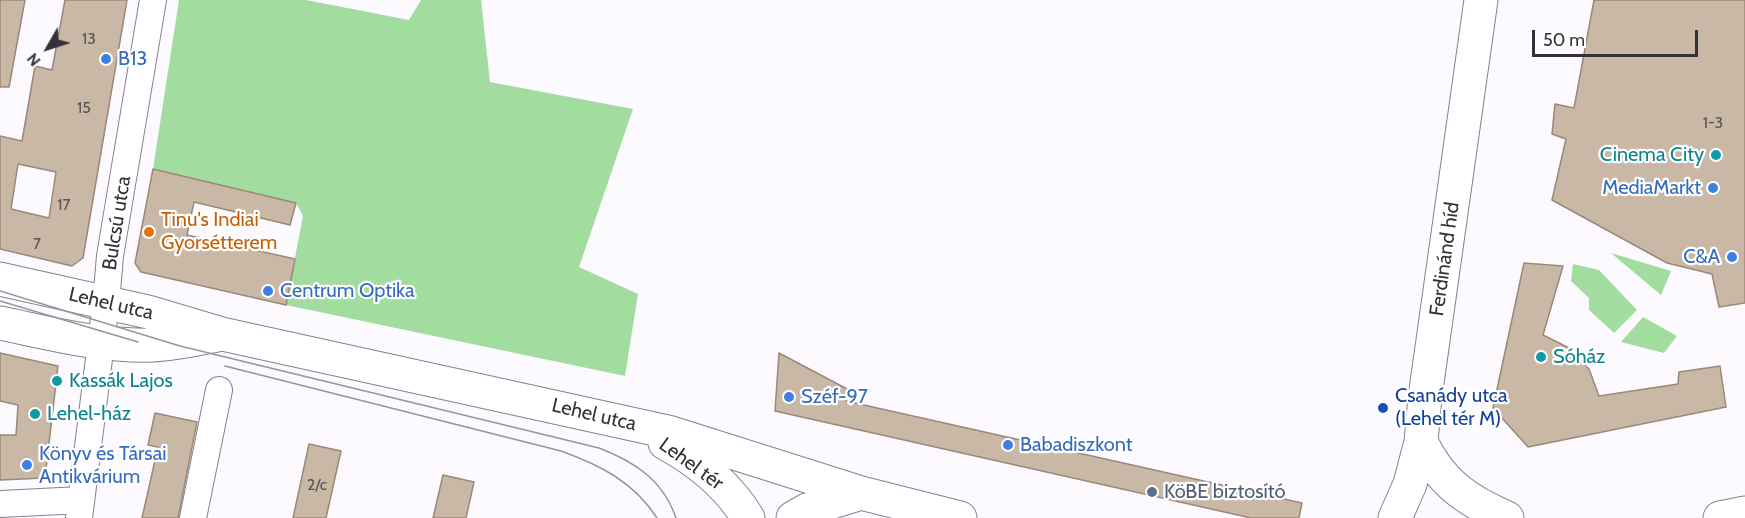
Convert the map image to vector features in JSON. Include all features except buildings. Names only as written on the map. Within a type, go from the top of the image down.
[{"type":"main road","name":"Ferdinánd híd","points":[[1395,517],[1410,484],[1421,442],[1479,14]]},
{"type":"main road","name":"Lehel utca","points":[[0,279],[168,318],[222,334],[624,421],[668,432],[861,493],[960,518]]},
{"type":"main road","name":"Lehel utca","points":[[0,323],[101,342],[161,344],[222,334]]},
{"type":"main road","name":"Lehel tér","points":[[624,421],[681,452],[708,471],[730,493],[748,518]]},
{"type":"main road","points":[[1421,442],[1438,471],[1451,485],[1467,498],[1507,518]]},
{"type":"main road","points":[[793,518],[807,510],[861,493]]},
{"type":"main road","points":[[1720,518],[1745,513]]},
{"type":"street","name":"Bulcsú utca","points":[[80,509],[110,256],[153,0]]},
{"type":"street","points":[[193,518],[219,390]]},
{"type":"street","points":[[0,504],[80,509]]},
{"type":"green space","points":[[179,0],[306,0],[409,20],[421,0],[481,0],[490,82],[633,109],[579,267],[638,294],[625,376],[286,305],[303,216],[296,203],[153,169]]},
{"type":"green space","points":[[1611,253],[1671,271],[1661,295]]},
{"type":"green space","points":[[1573,264],[1599,270],[1637,310],[1614,333],[1589,310],[1589,298],[1571,281]]},
{"type":"green space","points":[[1643,317],[1677,336],[1664,353],[1621,342]]},
{"type":"tram line","points":[[0,291],[180,346],[599,448],[636,466],[646,474],[664,493],[676,518]]},
{"type":"tram line","points":[[0,301],[138,342]]},
{"type":"tram line","points":[[225,366],[561,451],[615,476],[638,494],[657,518]]},
{"type":"place","name":"B13","points":[[106,59]]},
{"type":"place","name":"Cinema City","points":[[1716,155]]},
{"type":"place","name":"MediaMarkt","points":[[1713,188]]},
{"type":"place","name":"Tinu's Indiai Gyorsétterem","points":[[149,232]]},
{"type":"place","name":"C&A","points":[[1732,257]]},
{"type":"place","name":"Centrum Optika","points":[[268,291]]},
{"type":"place","name":"Sóház","points":[[1541,357]]},
{"type":"place","name":"Kassák Lajos","points":[[57,381]]},
{"type":"place","name":"Széf-97","points":[[789,397]]},
{"type":"place","name":"Csanády utca (Lehel tér M)","points":[[1383,408]]},
{"type":"place","name":"Lehel-ház","points":[[35,414]]},
{"type":"place","name":"Babadiszkont","points":[[1008,445]]},
{"type":"place","name":"Könyv és Társai Antikvárium","points":[[27,465]]},
{"type":"place","name":"KöBE biztosító","points":[[1152,492]]}]
